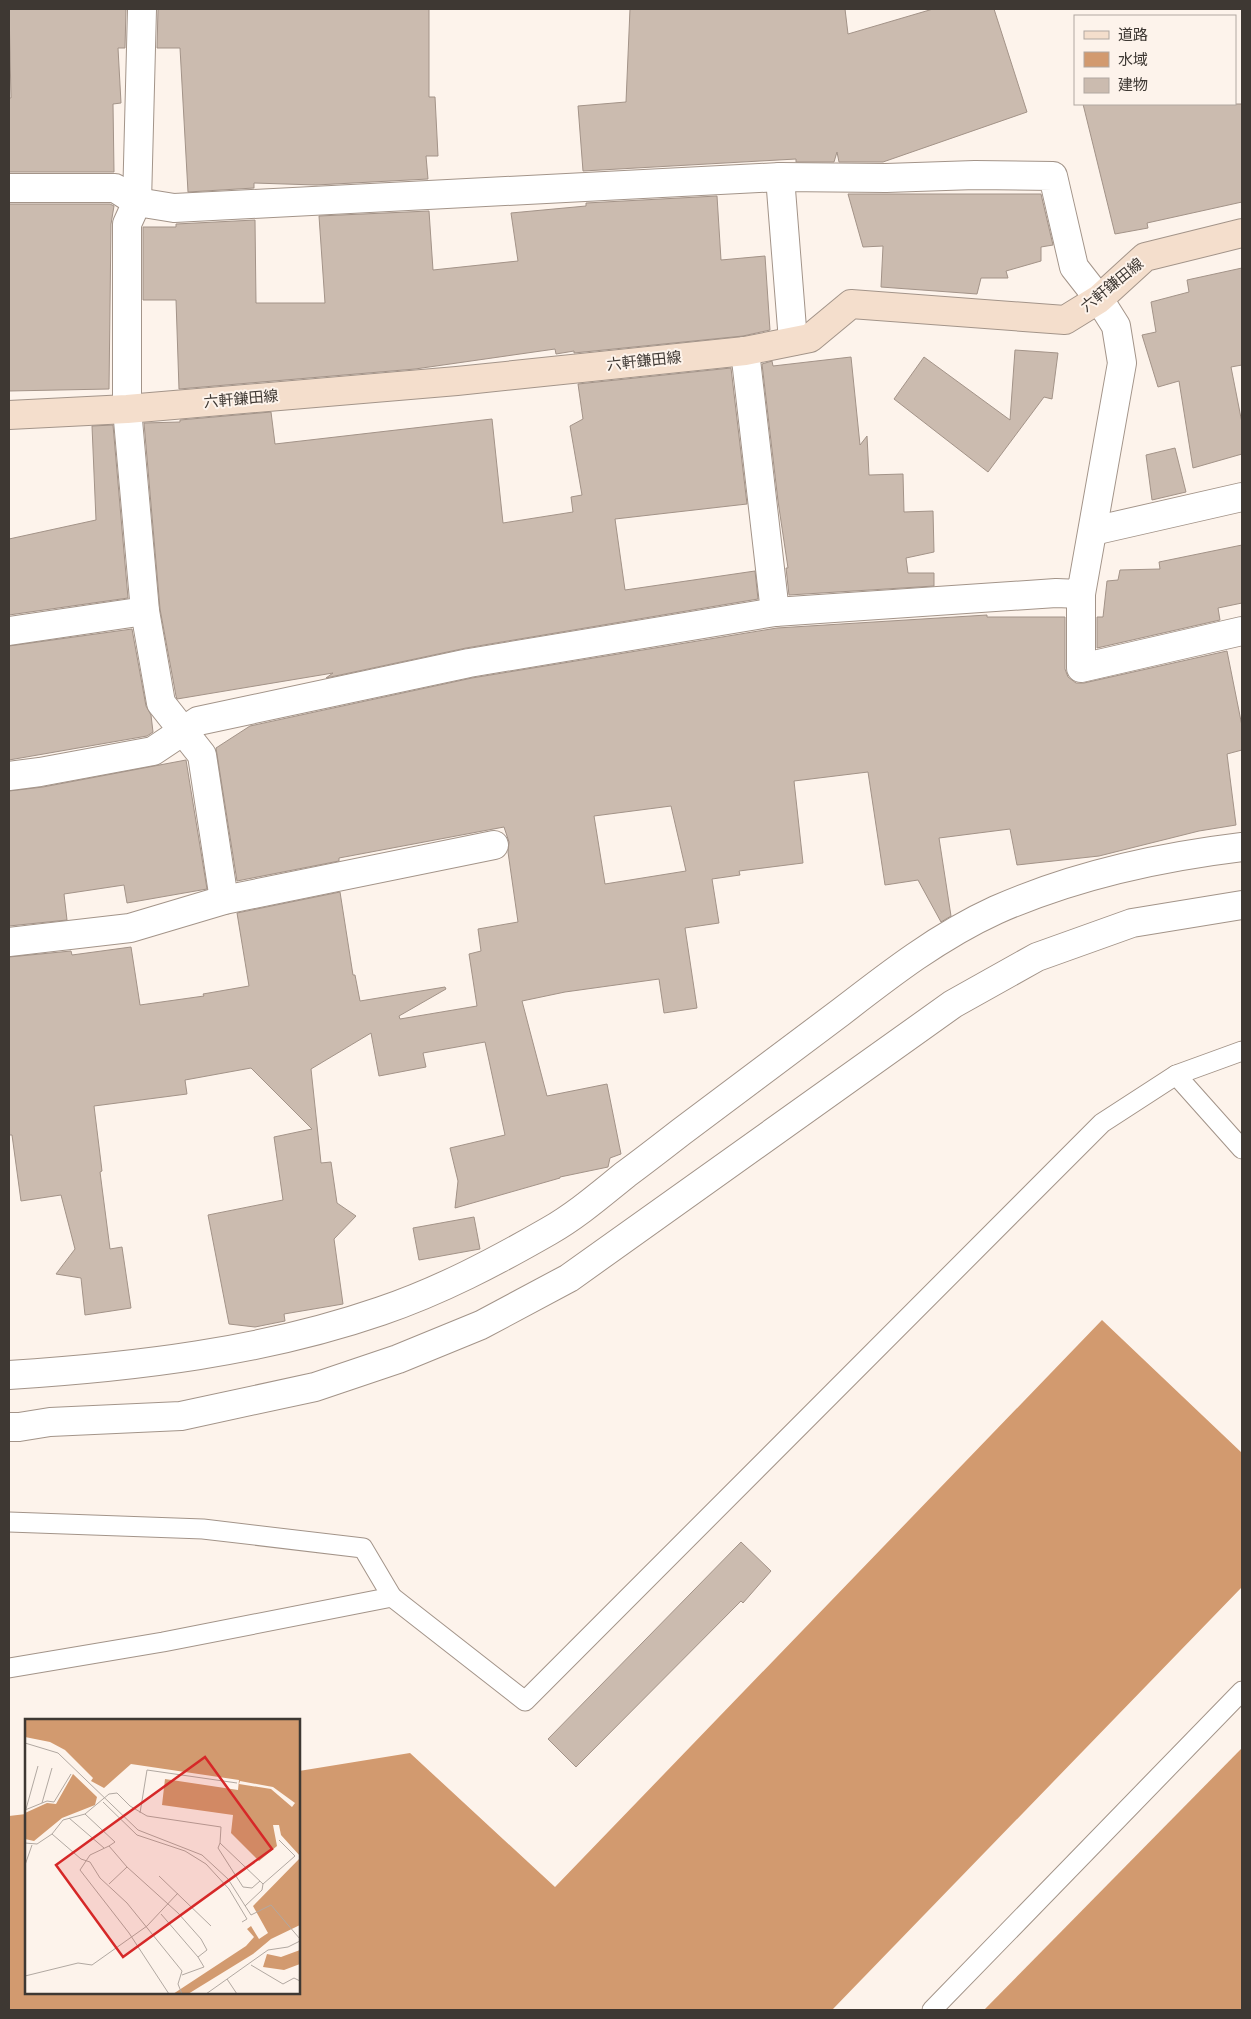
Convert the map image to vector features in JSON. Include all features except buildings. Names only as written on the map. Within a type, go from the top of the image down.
[{"type":"main road","name":"六軒鎌田線","points":[[9,416],[127,409],[457,381],[745,351],[810,338],[851,304],[1065,320],[1099,299],[1145,257],[1242,233]]},
{"type":"street","points":[[142,9],[137,202],[127,224],[127,409],[145,611],[161,703],[202,755],[224,900]]},
{"type":"street","points":[[9,188],[115,188],[137,202],[174,208],[780,177],[1053,176],[1074,267],[1099,299],[1116,326],[1122,363],[1081,594],[1081,668],[1242,631]]},
{"type":"street","points":[[780,177],[793,341]]},
{"type":"street","points":[[745,351],[775,612]]},
{"type":"street","points":[[1093,531],[1242,497]]},
{"type":"street","points":[[9,776],[153,751],[198,721],[469,663],[775,612],[1056,593],[1081,594]]},
{"type":"street","points":[[9,631],[145,611]]},
{"type":"street","points":[[9,942],[130,928],[224,900],[494,844]]},
{"type":"street","points":[[9,1375],[173,1359],[300,1336],[383,1311],[455,1281],[578,1213],[626,1174],[886,978],[944,938],[994,911],[1035,894],[1066,884],[1193,853],[1242,847]]},
{"type":"street","points":[[9,1427],[50,1422],[181,1416],[315,1387],[398,1359],[481,1325],[569,1278],[953,1004],[1037,957],[1132,923],[1242,905]]},
{"type":"lane","points":[[9,1522],[203,1529],[362,1548],[392,1597],[525,1701],[1102,1123],[1176,1075],[1242,1051]]},
{"type":"lane","points":[[1176,1075],[1242,1149]]},
{"type":"lane","points":[[9,1668],[162,1642],[392,1597]]},
{"type":"lane","points":[[932,2010],[1242,1691]]},
{"type":"water","points":[[1102,1320],[1242,1453],[1242,1587],[832,2010],[9,2010],[9,1816],[25,1814],[25,1994],[300,1994],[300,1771],[410,1753],[555,1887]]},
{"type":"water","points":[[1242,1748],[1242,2010],[984,2010]]}]
